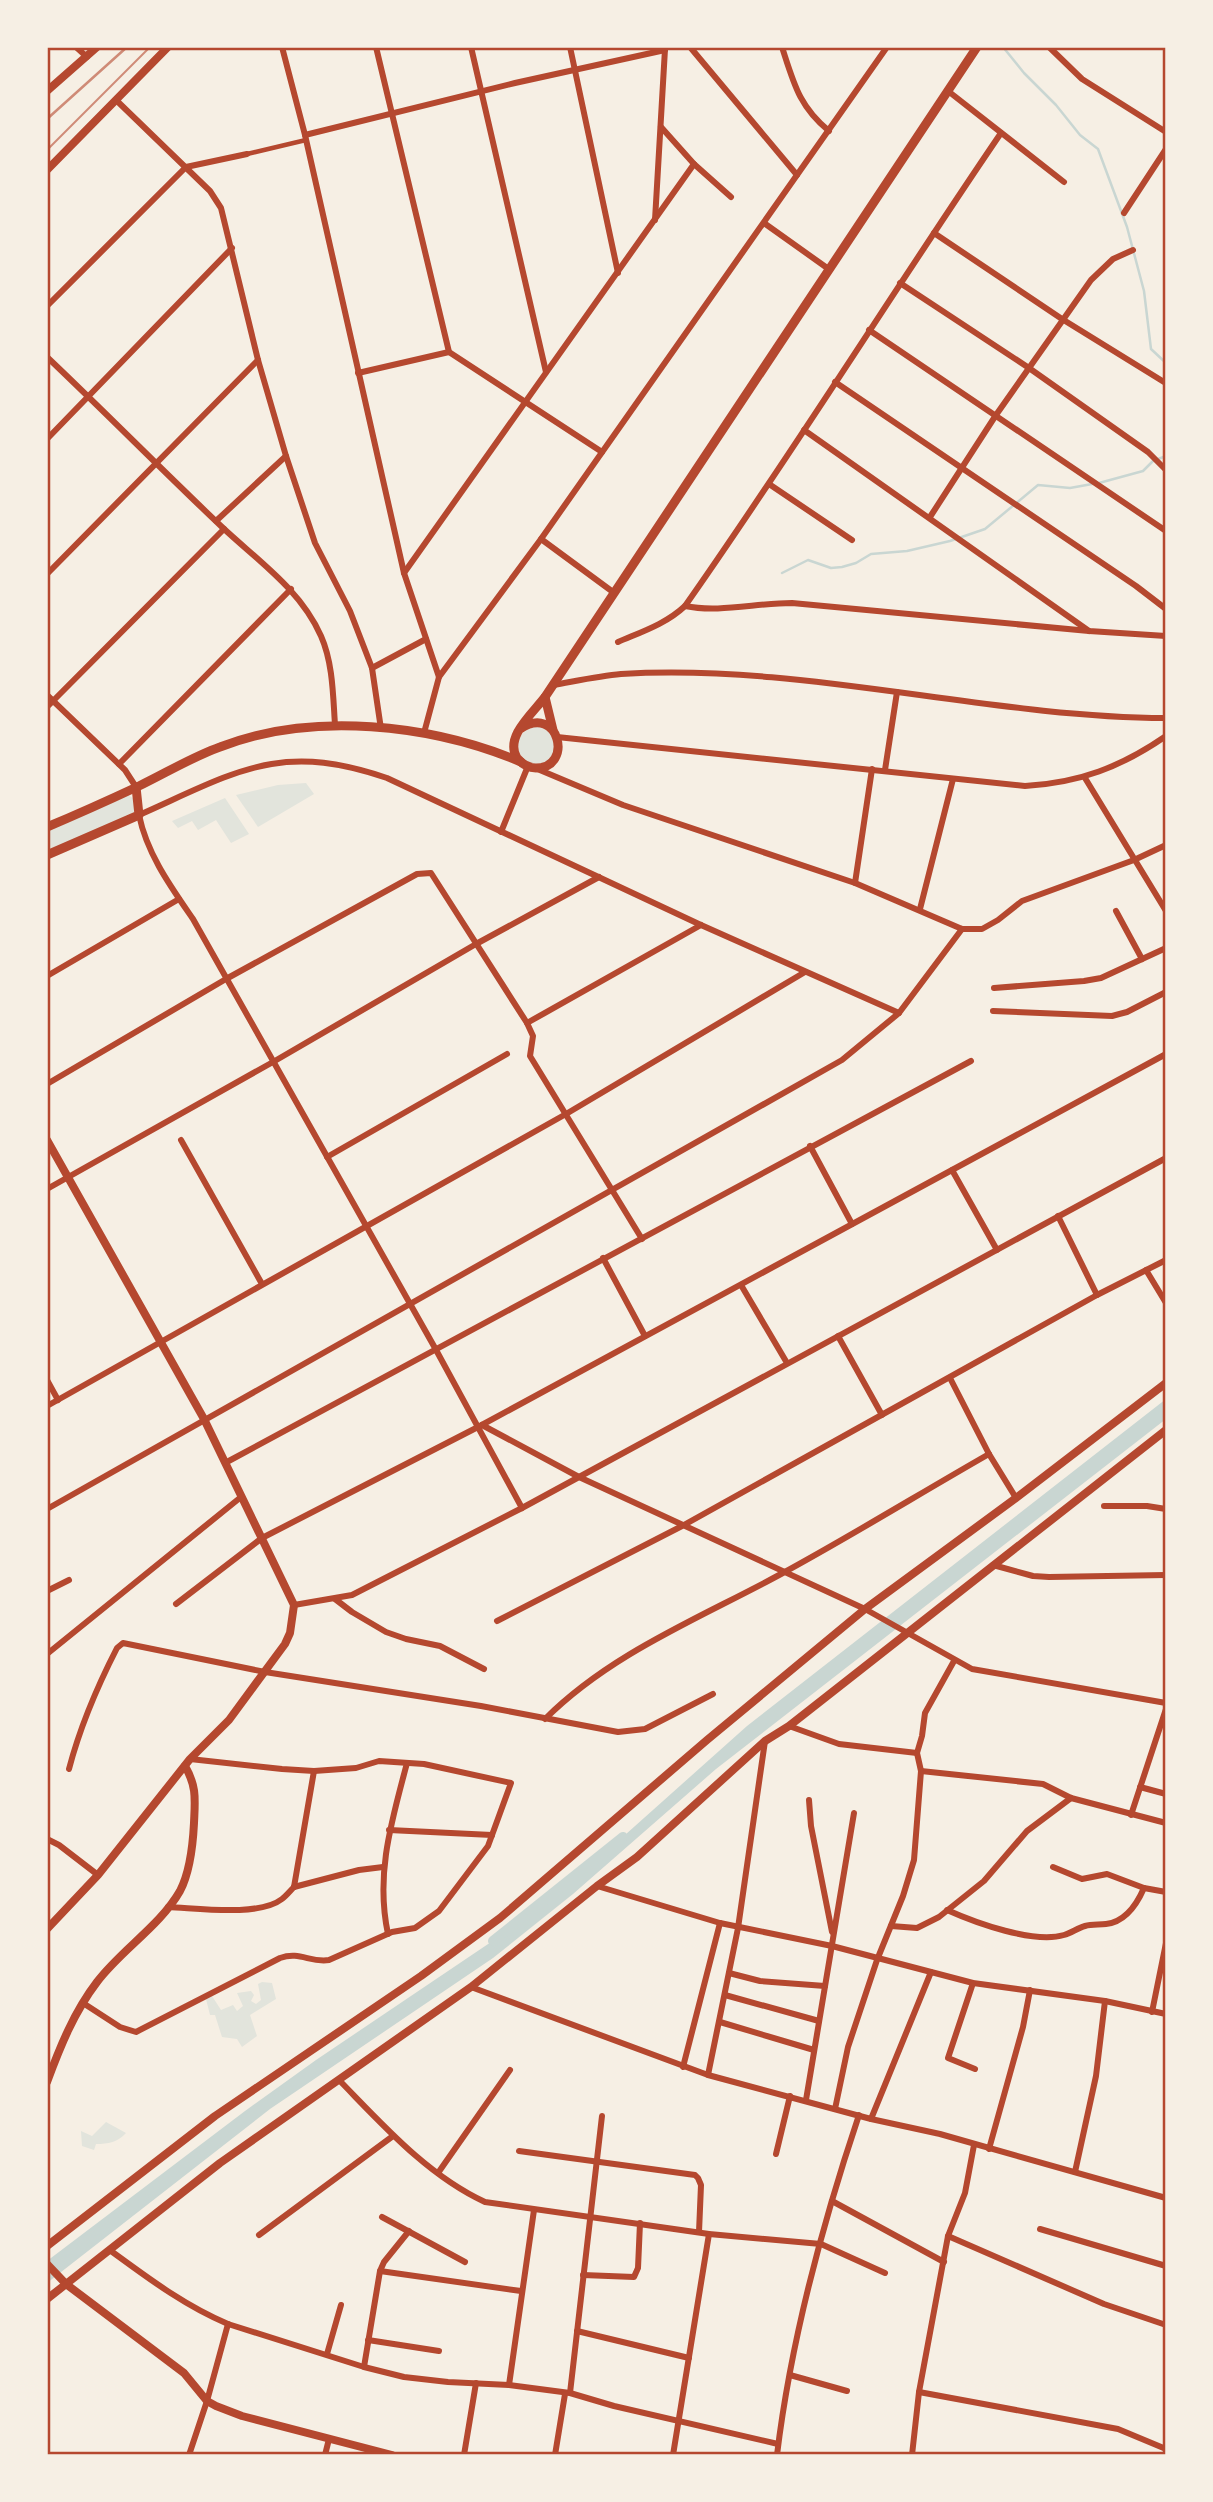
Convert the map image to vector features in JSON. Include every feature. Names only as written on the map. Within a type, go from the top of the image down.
[{"type":"main road","points":[[487,750],[503,746],[518,732],[545,697],[977,47]]},
{"type":"main road","points":[[47,827],[204,754],[234,742],[283,730],[335,724],[424,733],[487,750],[528,765],[549,763],[559,744],[545,697]]},
{"type":"main road","points":[[528,765],[514,750],[518,732],[533,723],[541,723],[555,734]]},
{"type":"main road","points":[[47,855],[139,815],[136,787]]},
{"type":"street","points":[[76,47],[87,57]]},
{"type":"street","points":[[47,91],[97,47]]},
{"type":"street","points":[[47,170],[168,47]]},
{"type":"street","points":[[282,47],[404,573],[439,677]]},
{"type":"street","points":[[376,47],[449,352],[601,452]]},
{"type":"street","points":[[471,47],[546,372]]},
{"type":"street","points":[[570,47],[618,272]]},
{"type":"street","points":[[690,47],[797,175]]},
{"type":"street","points":[[782,47],[802,103],[812,117],[829,131]]},
{"type":"street","points":[[424,733],[439,677],[541,539],[887,47]]},
{"type":"street","points":[[1049,47],[1082,79],[1166,132]]},
{"type":"street","points":[[47,306],[187,167],[247,154],[480,92],[665,49],[655,222]]},
{"type":"street","points":[[948,91],[1064,182]]},
{"type":"street","points":[[116,100],[187,167],[218,202],[232,247],[258,360],[286,456],[315,543],[350,611],[372,668],[381,729]]},
{"type":"street","points":[[661,127],[694,164],[731,197]]},
{"type":"street","points":[[618,642],[662,623],[685,606],[1001,133]]},
{"type":"street","points":[[1124,213],[1166,149]]},
{"type":"street","points":[[404,573],[694,164]]},
{"type":"street","points":[[764,223],[830,270]]},
{"type":"street","points":[[934,233],[1062,319],[1164,382]]},
{"type":"street","points":[[47,439],[232,247]]},
{"type":"street","points":[[930,517],[1062,319],[1105,265],[1124,252],[1133,250]]},
{"type":"street","points":[[900,283],[1029,368],[1147,452],[1166,470]]},
{"type":"street","points":[[869,330],[1166,531]]},
{"type":"street","points":[[358,373],[449,352]]},
{"type":"street","points":[[47,356],[216,521],[291,589],[309,613],[326,647],[332,679],[335,724]]},
{"type":"street","points":[[47,574],[258,360]]},
{"type":"street","points":[[835,382],[1166,609]]},
{"type":"street","points":[[804,430],[1089,631]]},
{"type":"street","points":[[216,521],[286,456]]},
{"type":"street","points":[[769,484],[852,540]]},
{"type":"street","points":[[47,707],[224,528]]},
{"type":"street","points":[[541,539],[613,592]]},
{"type":"street","points":[[119,764],[291,589]]},
{"type":"street","points":[[685,606],[707,609],[792,603],[1166,636]]},
{"type":"street","points":[[372,668],[426,639]]},
{"type":"street","points":[[553,685],[625,674],[742,675],[1055,713],[1113,718],[1166,718]]},
{"type":"street","points":[[885,770],[897,692]]},
{"type":"street","points":[[47,695],[119,764],[136,787]]},
{"type":"street","points":[[555,734],[1025,786],[1051,785],[1085,778],[1134,757],[1166,737]]},
{"type":"street","points":[[522,1508],[480,1426],[151,851],[139,815],[246,769],[278,762],[306,760],[358,769],[387,779],[701,925],[899,1013]]},
{"type":"street","points":[[500,832],[528,765],[624,805],[855,883],[962,929],[982,929],[1033,896],[1134,860],[1166,845]]},
{"type":"street","points":[[855,883],[873,769]]},
{"type":"street","points":[[1085,778],[1166,911]]},
{"type":"street","points":[[920,909],[953,779]]},
{"type":"street","points":[[47,1084],[226,979],[417,874],[426,872],[435,877],[527,1023],[533,1036],[530,1056],[642,1239]]},
{"type":"street","points":[[47,1189],[476,944],[599,877]]},
{"type":"street","points":[[47,976],[179,899]]},
{"type":"street","points":[[1116,911],[1142,959]]},
{"type":"street","points":[[527,1023],[701,925]]},
{"type":"street","points":[[47,1509],[842,1060],[899,1013],[962,929]]},
{"type":"street","points":[[994,988],[1101,978],[1166,948]]},
{"type":"street","points":[[47,1406],[566,1114],[805,972]]},
{"type":"street","points":[[993,1011],[1112,1016],[1127,1012],[1166,992]]},
{"type":"street","points":[[327,1157],[507,1054]]},
{"type":"street","points":[[176,1604],[262,1538],[480,1426],[1166,1054]]},
{"type":"street","points":[[225,1463],[971,1060]]},
{"type":"street","points":[[47,1140],[204,1419],[294,1605],[290,1633],[229,1720],[188,1763],[98,1875],[47,1929]]},
{"type":"street","points":[[181,1140],[262,1284]]},
{"type":"street","points":[[810,1146],[852,1224]]},
{"type":"street","points":[[294,1605],[335,1599],[364,1589],[522,1508],[1166,1158]]},
{"type":"street","points":[[952,1170],[997,1250]]},
{"type":"street","points":[[1058,1216],[1097,1295]]},
{"type":"street","points":[[603,1258],[645,1336]]},
{"type":"street","points":[[496,1621],[681,1526],[1097,1295],[1166,1260]]},
{"type":"street","points":[[1146,1270],[1166,1303]]},
{"type":"street","points":[[741,1285],[787,1363]]},
{"type":"street","points":[[838,1336],[882,1415]]},
{"type":"street","points":[[950,1378],[989,1454],[1016,1498]]},
{"type":"street","points":[[47,1380],[58,1399]]},
{"type":"street","points":[[47,2246],[215,2116],[421,1976],[500,1918],[707,1740],[865,1609],[1166,1383]]},
{"type":"street","points":[[480,1426],[681,1526],[865,1609],[954,1661],[987,1673],[1166,1703]]},
{"type":"street","points":[[47,2299],[220,2163],[471,1987],[637,1857],[765,1741],[789,1726],[1166,1430]]},
{"type":"street","points":[[545,1719],[611,1664],[783,1573],[989,1454]]},
{"type":"street","points":[[47,1654],[241,1497]]},
{"type":"street","points":[[1104,1506],[1166,1509]]},
{"type":"street","points":[[993,1565],[1033,1576],[1166,1576]]},
{"type":"street","points":[[47,1591],[69,1580]]},
{"type":"street","points":[[335,1599],[386,1632],[440,1646],[484,1669]]},
{"type":"street","points":[[69,1769],[91,1703],[117,1648],[123,1643],[265,1672],[481,1706],[603,1730],[636,1732],[713,1694]]},
{"type":"street","points":[[835,2109],[848,2047],[914,1860],[921,1771],[917,1753],[928,1705],[954,1661]]},
{"type":"street","points":[[1131,1815],[1166,1709]]},
{"type":"street","points":[[789,1726],[839,1744],[917,1753]]},
{"type":"street","points":[[708,2075],[738,1928],[765,1741]]},
{"type":"street","points":[[83,2003],[120,2027],[136,2032],[280,1958],[300,1955],[326,1961],[388,1934],[420,1926],[439,1910],[480,1859],[511,1783],[458,1770],[379,1761],[356,1768],[314,1770],[188,1763]]},
{"type":"street","points":[[47,2082],[83,2003],[107,1970],[168,1906],[181,1888],[193,1831],[195,1786],[188,1763]]},
{"type":"street","points":[[388,1934],[383,1906],[383,1867],[389,1830],[407,1763]]},
{"type":"street","points":[[294,1887],[314,1770]]},
{"type":"street","points":[[921,1771],[1043,1784],[1071,1798],[1166,1824]]},
{"type":"street","points":[[1140,1787],[1166,1794]]},
{"type":"street","points":[[891,1926],[925,1926],[984,1881],[1027,1831],[1071,1798]]},
{"type":"street","points":[[809,1800],[811,1826],[833,1937]]},
{"type":"street","points":[[806,2100],[854,1814]]},
{"type":"street","points":[[389,1830],[492,1835]]},
{"type":"street","points":[[47,1839],[98,1875]]},
{"type":"street","points":[[168,1906],[252,1909],[279,1901],[294,1887],[359,1870],[383,1867]]},
{"type":"street","points":[[1054,1867],[1082,1879],[1107,1874],[1144,1888],[1166,1892]]},
{"type":"street","points":[[597,1886],[738,1928],[832,1947],[973,1983],[1105,2001],[1166,2014]]},
{"type":"street","points":[[947,1910],[974,1922],[1000,1929],[1063,1935],[1087,1925],[1116,1922],[1125,1917],[1144,1888]]},
{"type":"street","points":[[682,2067],[720,1923]]},
{"type":"street","points":[[1152,2012],[1166,1943]]},
{"type":"street","points":[[871,2119],[931,1972]]},
{"type":"street","points":[[729,1973],[760,1981],[825,1986]]},
{"type":"street","points":[[973,1983],[948,2058],[975,2069]]},
{"type":"street","points":[[471,1987],[708,2075],[859,2116],[940,2134],[1166,2198]]},
{"type":"street","points":[[989,2149],[1021,2038],[1030,1990]]},
{"type":"street","points":[[725,1996],[819,2021]]},
{"type":"street","points":[[1075,2172],[1096,2076],[1105,2001]]},
{"type":"street","points":[[720,2022],[814,2050]]},
{"type":"street","points":[[438,2173],[510,2070]]},
{"type":"street","points":[[339,2080],[393,2136],[438,2173],[485,2202],[709,2234],[821,2244],[885,2273]]},
{"type":"street","points":[[776,2154],[790,2096]]},
{"type":"street","points":[[555,2455],[577,2331],[601,2116]]},
{"type":"street","points":[[777,2455],[790,2375],[821,2244],[859,2116]]},
{"type":"street","points":[[259,2235],[393,2136]]},
{"type":"street","points":[[912,2455],[919,2392],[948,2236],[965,2193],[974,2145]]},
{"type":"street","points":[[519,2151],[596,2160],[698,2178],[701,2185],[699,2232]]},
{"type":"street","points":[[832,2201],[944,2262]]},
{"type":"street","points":[[509,2385],[534,2210]]},
{"type":"street","points":[[382,2217],[465,2262]]},
{"type":"street","points":[[583,2275],[634,2277],[638,2267],[640,2223]]},
{"type":"street","points":[[1040,2229],[1166,2266]]},
{"type":"street","points":[[364,2367],[380,2271],[409,2231]]},
{"type":"street","points":[[673,2455],[709,2234]]},
{"type":"street","points":[[948,2236],[1104,2304],[1166,2325]]},
{"type":"street","points":[[110,2250],[178,2299],[228,2324],[364,2367],[448,2382],[509,2385],[568,2393],[778,2444]]},
{"type":"street","points":[[47,2264],[66,2284],[184,2373],[207,2401],[326,2449],[392,2455]]},
{"type":"street","points":[[380,2271],[521,2291]]},
{"type":"street","points":[[327,2354],[341,2305]]},
{"type":"street","points":[[189,2455],[228,2324]]},
{"type":"street","points":[[577,2331],[689,2358]]},
{"type":"street","points":[[368,2340],[439,2351]]},
{"type":"street","points":[[790,2375],[847,2391]]},
{"type":"street","points":[[464,2455],[476,2383]]},
{"type":"street","points":[[919,2392],[1118,2429],[1166,2449]]},
{"type":"shaded area","points":[[537,727],[550,733],[556,746],[550,759],[537,765],[524,759],[518,746],[524,733]]},
{"type":"shaded area","points":[[306,783],[314,794],[258,827],[236,795],[278,785]]},
{"type":"shaded area","points":[[125,793],[137,801],[135,817],[47,855],[47,828]]},
{"type":"shaded area","points":[[225,798],[249,834],[231,843],[216,820],[198,830],[192,821],[178,828],[172,821]]},
{"type":"shaded area","points":[[1166,1399],[1166,1419],[716,1769],[573,1894],[493,1958],[270,2109],[47,2283],[47,2261],[316,2060],[497,1938],[616,1843],[747,1726]]},
{"type":"shaded area","points":[[272,1983],[276,1999],[250,2015],[257,2036],[242,2047],[237,2039],[222,2037],[215,2015],[210,2015],[206,1999],[212,1996],[221,2010],[233,2005],[237,2011],[243,2006],[237,1993],[251,1991],[254,1995],[251,2001],[256,2004],[261,2000],[258,1984]]},
{"type":"shaded area","points":[[106,2122],[126,2133],[113,2142],[96,2144],[94,2150],[82,2146],[81,2131],[92,2136]]},
{"type":"waterway","points":[[1003,47],[1080,135],[1098,149],[1127,227],[1144,291],[1151,349],[1166,363]]},
{"type":"waterway","points":[[1099,483],[1143,471],[1153,461],[1166,456]]},
{"type":"waterway","points":[[782,573],[808,560],[831,568],[842,567],[871,554],[907,551],[950,541],[985,529],[1038,485],[1070,488],[1092,484]]},
{"type":"waterway","points":[[493,1941],[623,1837]]},
{"type":"tram line","points":[[47,150],[150,47]]},
{"type":"railway","points":[[47,119],[127,47]]}]
